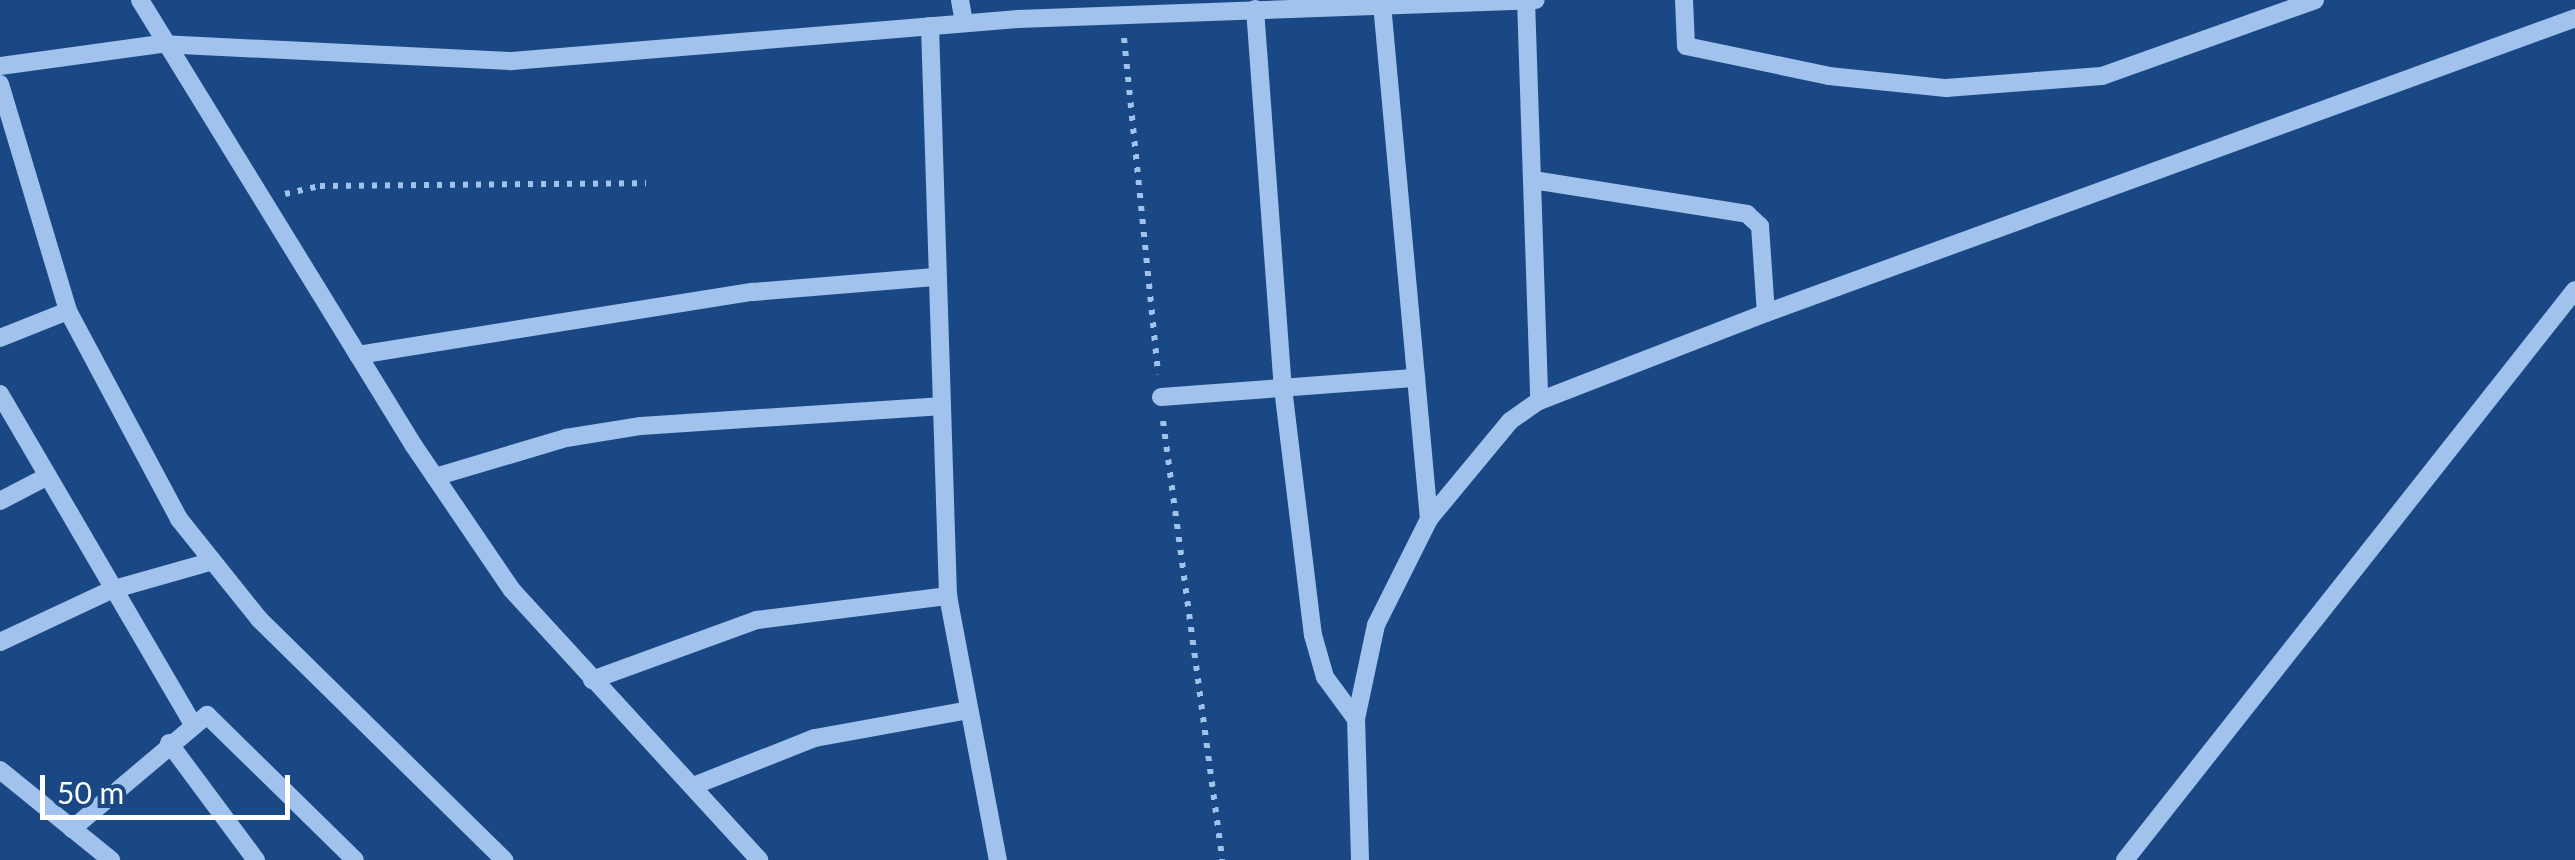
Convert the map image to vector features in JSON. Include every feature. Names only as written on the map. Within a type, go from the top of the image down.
[{"type":"street","points":[[140,0],[160,44],[264,199],[435,477],[512,590],[759,860]]},
{"type":"street","points":[[960,0],[964,23]]},
{"type":"street","points":[[1526,0],[1539,401]]},
{"type":"street","points":[[0,66],[160,44],[512,60],[964,23],[1536,0]]},
{"type":"street","points":[[1684,0],[1686,46],[1829,76],[1946,88],[2102,76],[2316,0]]},
{"type":"street","points":[[1382,4],[1429,518]]},
{"type":"street","points":[[1255,9],[1283,388],[1319,662],[1356,719]]},
{"type":"street","points":[[1360,860],[1356,719],[1376,625],[1429,518],[1479,449],[1539,401],[1766,313],[2575,18]]},
{"type":"street","points":[[930,26],[948,596],[964,711],[998,860]]},
{"type":"street","points":[[0,84],[68,310],[210,562],[504,860]]},
{"type":"street","points":[[1533,180],[1747,214],[1760,226],[1766,313]]},
{"type":"street","points":[[358,355],[752,292],[937,276]]},
{"type":"street","points":[[2125,860],[2575,290]]},
{"type":"street","points":[[0,338],[68,310]]},
{"type":"street","points":[[1161,397],[1416,378]]},
{"type":"street","points":[[0,394],[110,590],[192,724]]},
{"type":"street","points":[[435,477],[566,438],[641,426],[939,406]]},
{"type":"street","points":[[0,500],[48,476]]},
{"type":"street","points":[[0,642],[110,590],[210,562]]},
{"type":"street","points":[[592,680],[756,620],[948,596]]},
{"type":"street","points":[[692,786],[814,738],[964,711]]},
{"type":"street","points":[[72,829],[206,715],[355,860]]},
{"type":"street","points":[[170,743],[256,860]]},
{"type":"street","points":[[0,770],[111,860]]},
{"type":"path","points":[[1122,17],[1161,397],[1222,860]]},
{"type":"path","points":[[264,199],[320,186],[646,183]]}]
